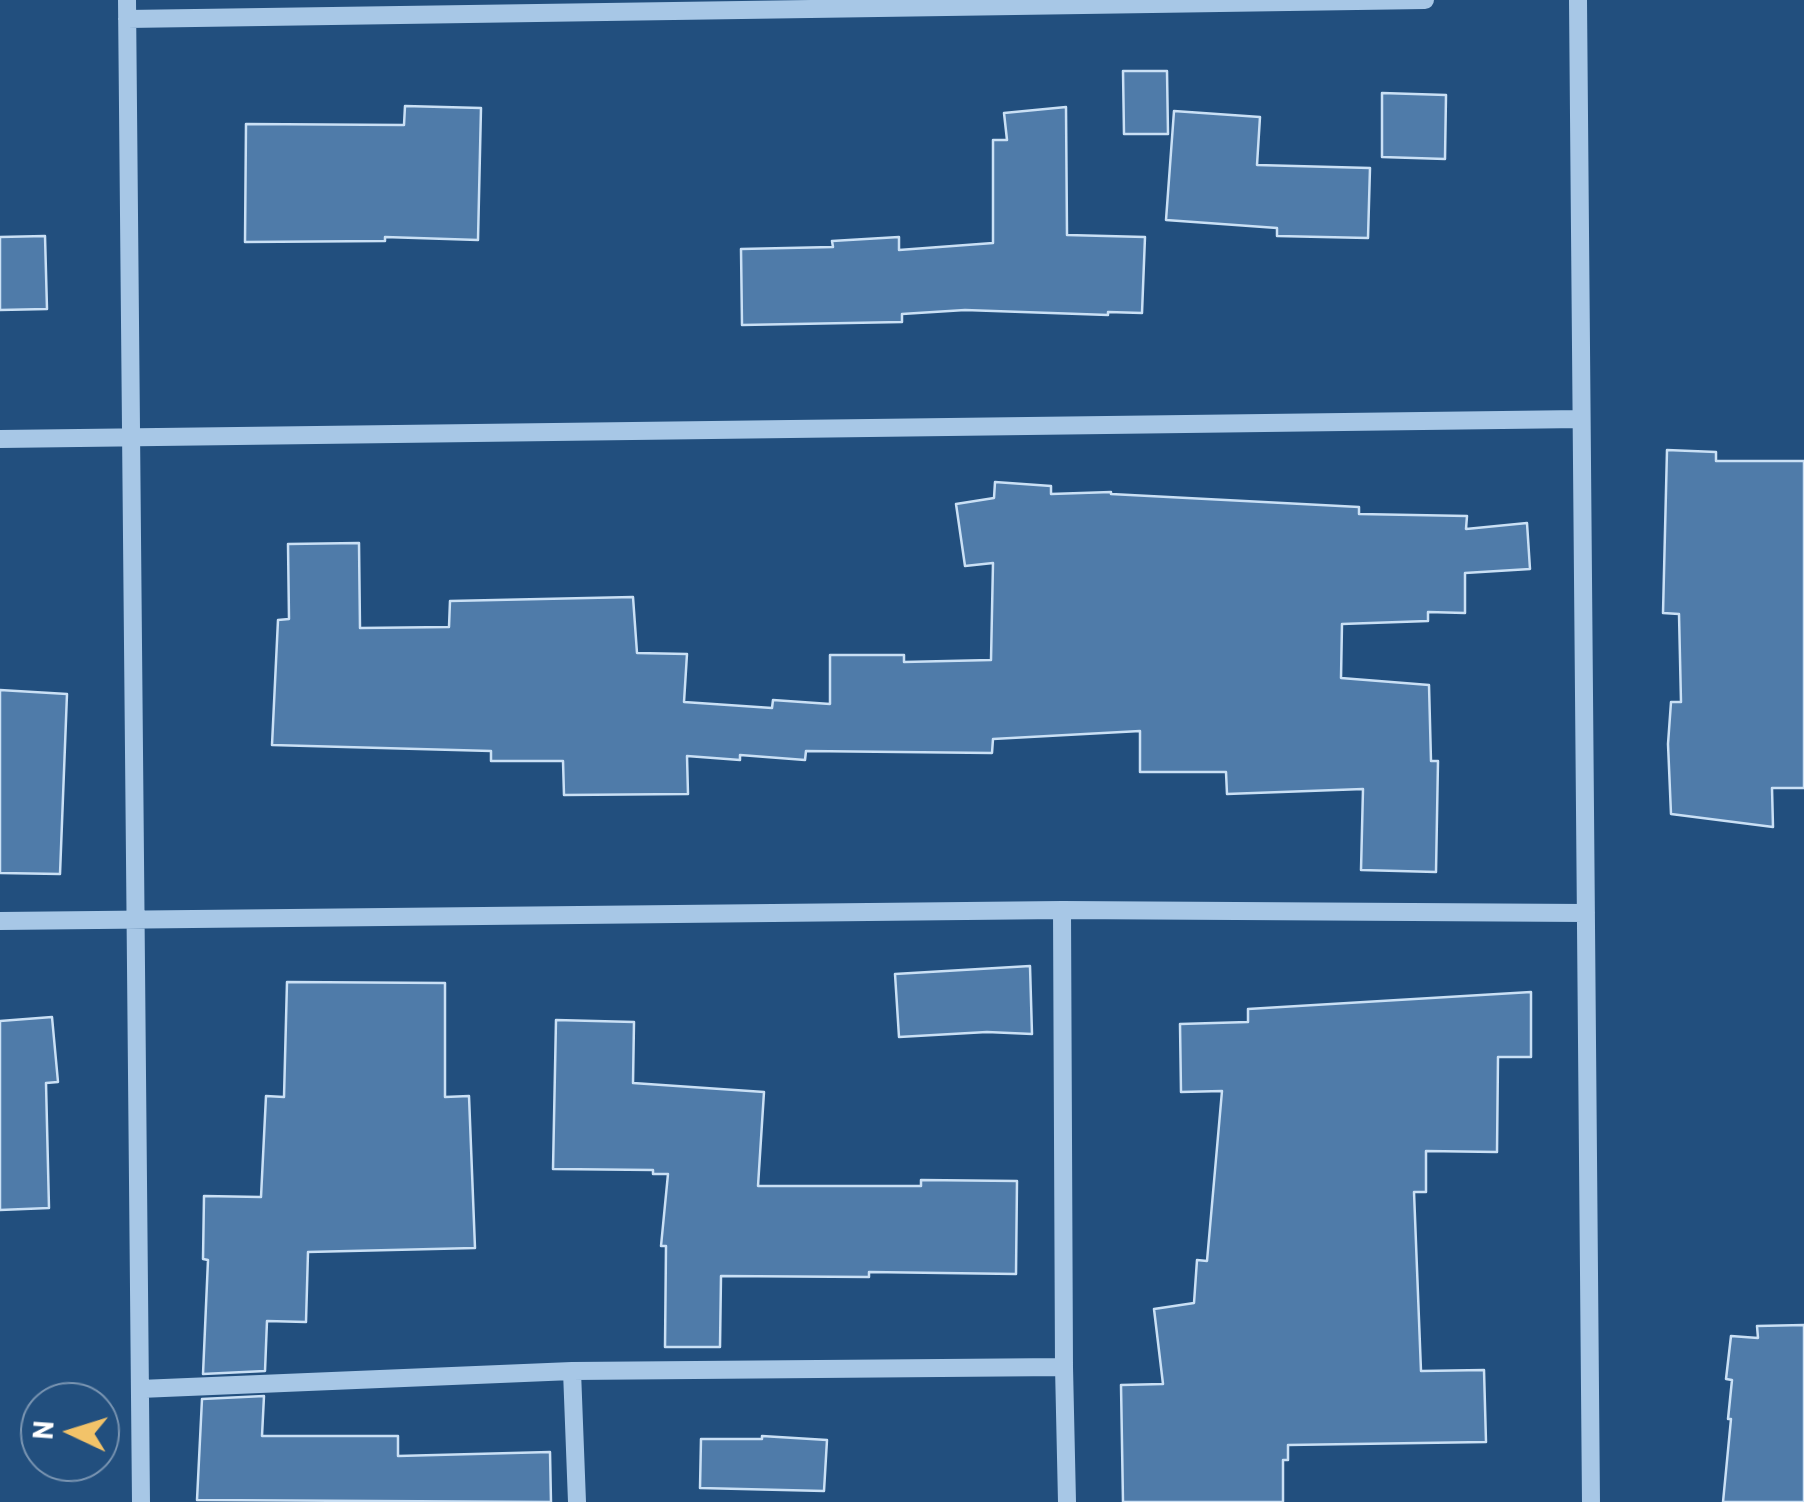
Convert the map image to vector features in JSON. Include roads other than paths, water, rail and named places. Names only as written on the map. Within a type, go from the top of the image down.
[{"type":"street","points":[[141,1502],[127,10],[1425,0]]},
{"type":"street","points":[[1578,0],[1591,1502]]},
{"type":"street","points":[[0,439],[1581,419]]},
{"type":"street","points":[[0,921],[1062,910],[1586,913]]},
{"type":"street","points":[[1062,910],[1067,1502]]},
{"type":"street","points":[[140,1389],[572,1371],[1064,1367]]},
{"type":"street","points":[[572,1371],[577,1502]]}]
